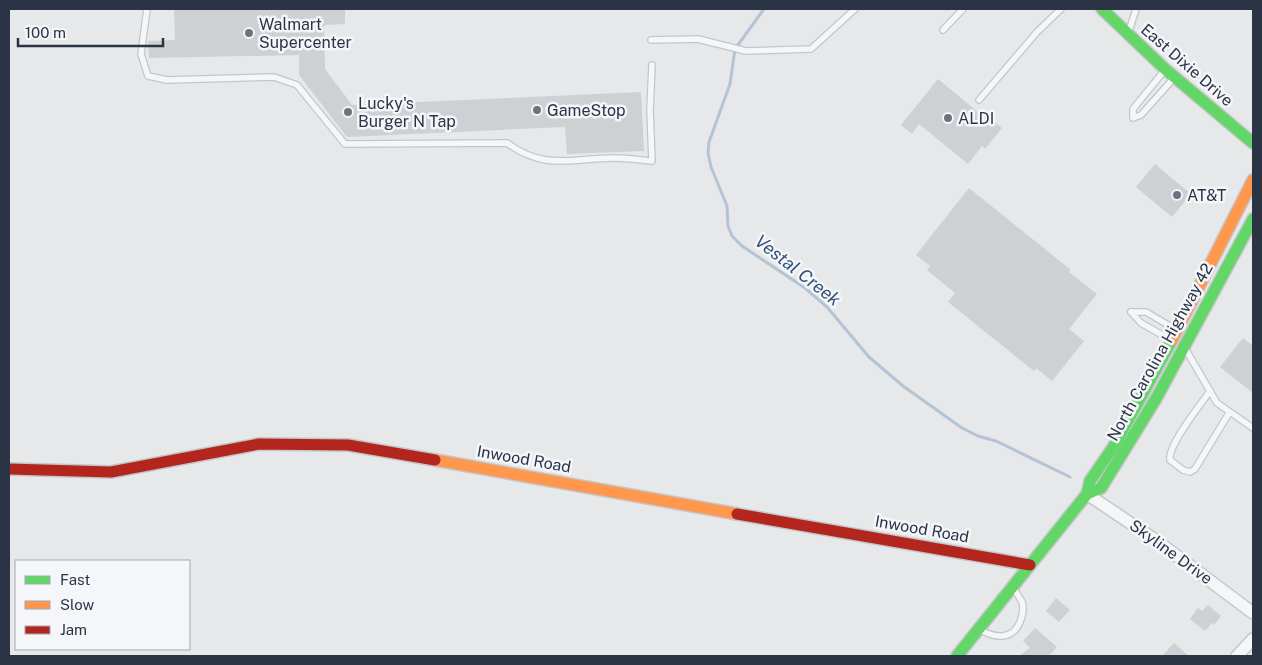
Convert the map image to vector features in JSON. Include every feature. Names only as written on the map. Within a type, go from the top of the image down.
[{"type":"main road","name":"East Dixie Drive","points":[[1106,10],[1127,35],[1253,144]]},
{"type":"main road","points":[[957,656],[1087,494],[1090,481],[1114,446],[1174,335],[1253,180]]},
{"type":"main road","name":"North Carolina Highway 42","points":[[1087,494],[1101,488],[1157,397],[1253,219]]},
{"type":"main road","name":"Inwood Road","points":[[9,469],[111,472],[259,444],[348,445],[1030,565]]},
{"type":"street","name":"Skyline Drive","points":[[1087,494],[1157,541],[1253,613]]},
{"type":"street","points":[[1237,656],[1253,640]]},
{"type":"lane","points":[[147,9],[141,54],[148,76],[167,80],[274,77],[297,85],[345,144],[507,143],[523,155],[558,162],[613,158],[652,161],[650,110],[652,65]]},
{"type":"lane","points":[[651,40],[698,39],[746,50],[811,49],[855,9]]},
{"type":"lane","points":[[943,30],[963,9]]},
{"type":"lane","points":[[979,100],[1030,39],[1061,9]]},
{"type":"lane","points":[[1127,35],[1136,9]]},
{"type":"lane","points":[[1165,69],[1132,109],[1133,118],[1141,115],[1175,77]]},
{"type":"lane","points":[[1184,348],[1174,335],[1141,324],[1130,312],[1146,312],[1174,335],[1218,403],[1229,413],[1253,428]]},
{"type":"lane","points":[[1210,391],[1174,444],[1169,455],[1170,460],[1190,472],[1195,468],[1229,413]]},
{"type":"lane","points":[[979,628],[998,637],[1011,634],[1018,627],[1022,618],[1023,604],[1013,586]]},
{"type":"building","points":[[174,9],[345,9],[345,24],[324,25],[325,69],[352,105],[641,92],[644,151],[567,154],[565,127],[347,137],[299,75],[299,55],[149,58],[148,41],[175,40]]},
{"type":"building","name":"ALDI","points":[[938,79],[979,113],[981,111],[1002,128],[985,149],[982,146],[968,164],[919,124],[912,134],[901,125]]},
{"type":"building","points":[[1155,164],[1191,194],[1172,217],[1136,187]]},
{"type":"building","points":[[969,188],[1071,270],[1069,272],[1097,294],[1069,329],[1084,341],[1052,381],[1036,368],[1034,371],[948,302],[955,293],[927,270],[930,266],[916,255]]},
{"type":"building","points":[[1243,338],[1253,346],[1253,393],[1220,367]]},
{"type":"building","points":[[1056,598],[1070,610],[1059,622],[1046,611]]},
{"type":"building","points":[[1208,605],[1221,616],[1214,625],[1212,623],[1205,631],[1190,619],[1198,608],[1202,611]]},
{"type":"building","points":[[1035,628],[1057,647],[1049,656],[1019,656],[1030,648],[1023,641]]},
{"type":"building","points":[[1174,643],[1189,656],[1162,656]]},
{"type":"waterway","name":"Vestal Creek","points":[[764,9],[735,49],[730,84],[709,142],[708,153],[711,167],[727,206],[728,226],[732,236],[742,246],[805,288],[827,307],[869,357],[903,386],[962,428],[978,436],[996,441],[1070,477]]},
{"type":"traffic: fast","points":[[1102,9],[1165,69],[1253,143]]},
{"type":"traffic: fast","points":[[1087,494],[1101,488],[1157,397],[1253,219]]},
{"type":"traffic: fast","points":[[957,656],[1087,494],[1090,481],[1114,446],[1172,340]]},
{"type":"traffic: slow","points":[[1172,340],[1253,180]]},
{"type":"traffic: slow","points":[[435,460],[737,514]]},
{"type":"traffic: jam","points":[[9,469],[111,472],[259,444],[348,445],[435,460]]},
{"type":"traffic: jam","points":[[737,514],[1030,565]]},
{"type":"place","name":"Walmart Supercenter","points":[[249,33]]},
{"type":"place","name":"GameStop","points":[[537,110]]},
{"type":"place","name":"Lucky's Burger N Tap","points":[[348,112]]},
{"type":"place","name":"ALDI","points":[[948,118]]},
{"type":"place","name":"AT&T","points":[[1177,195]]}]
